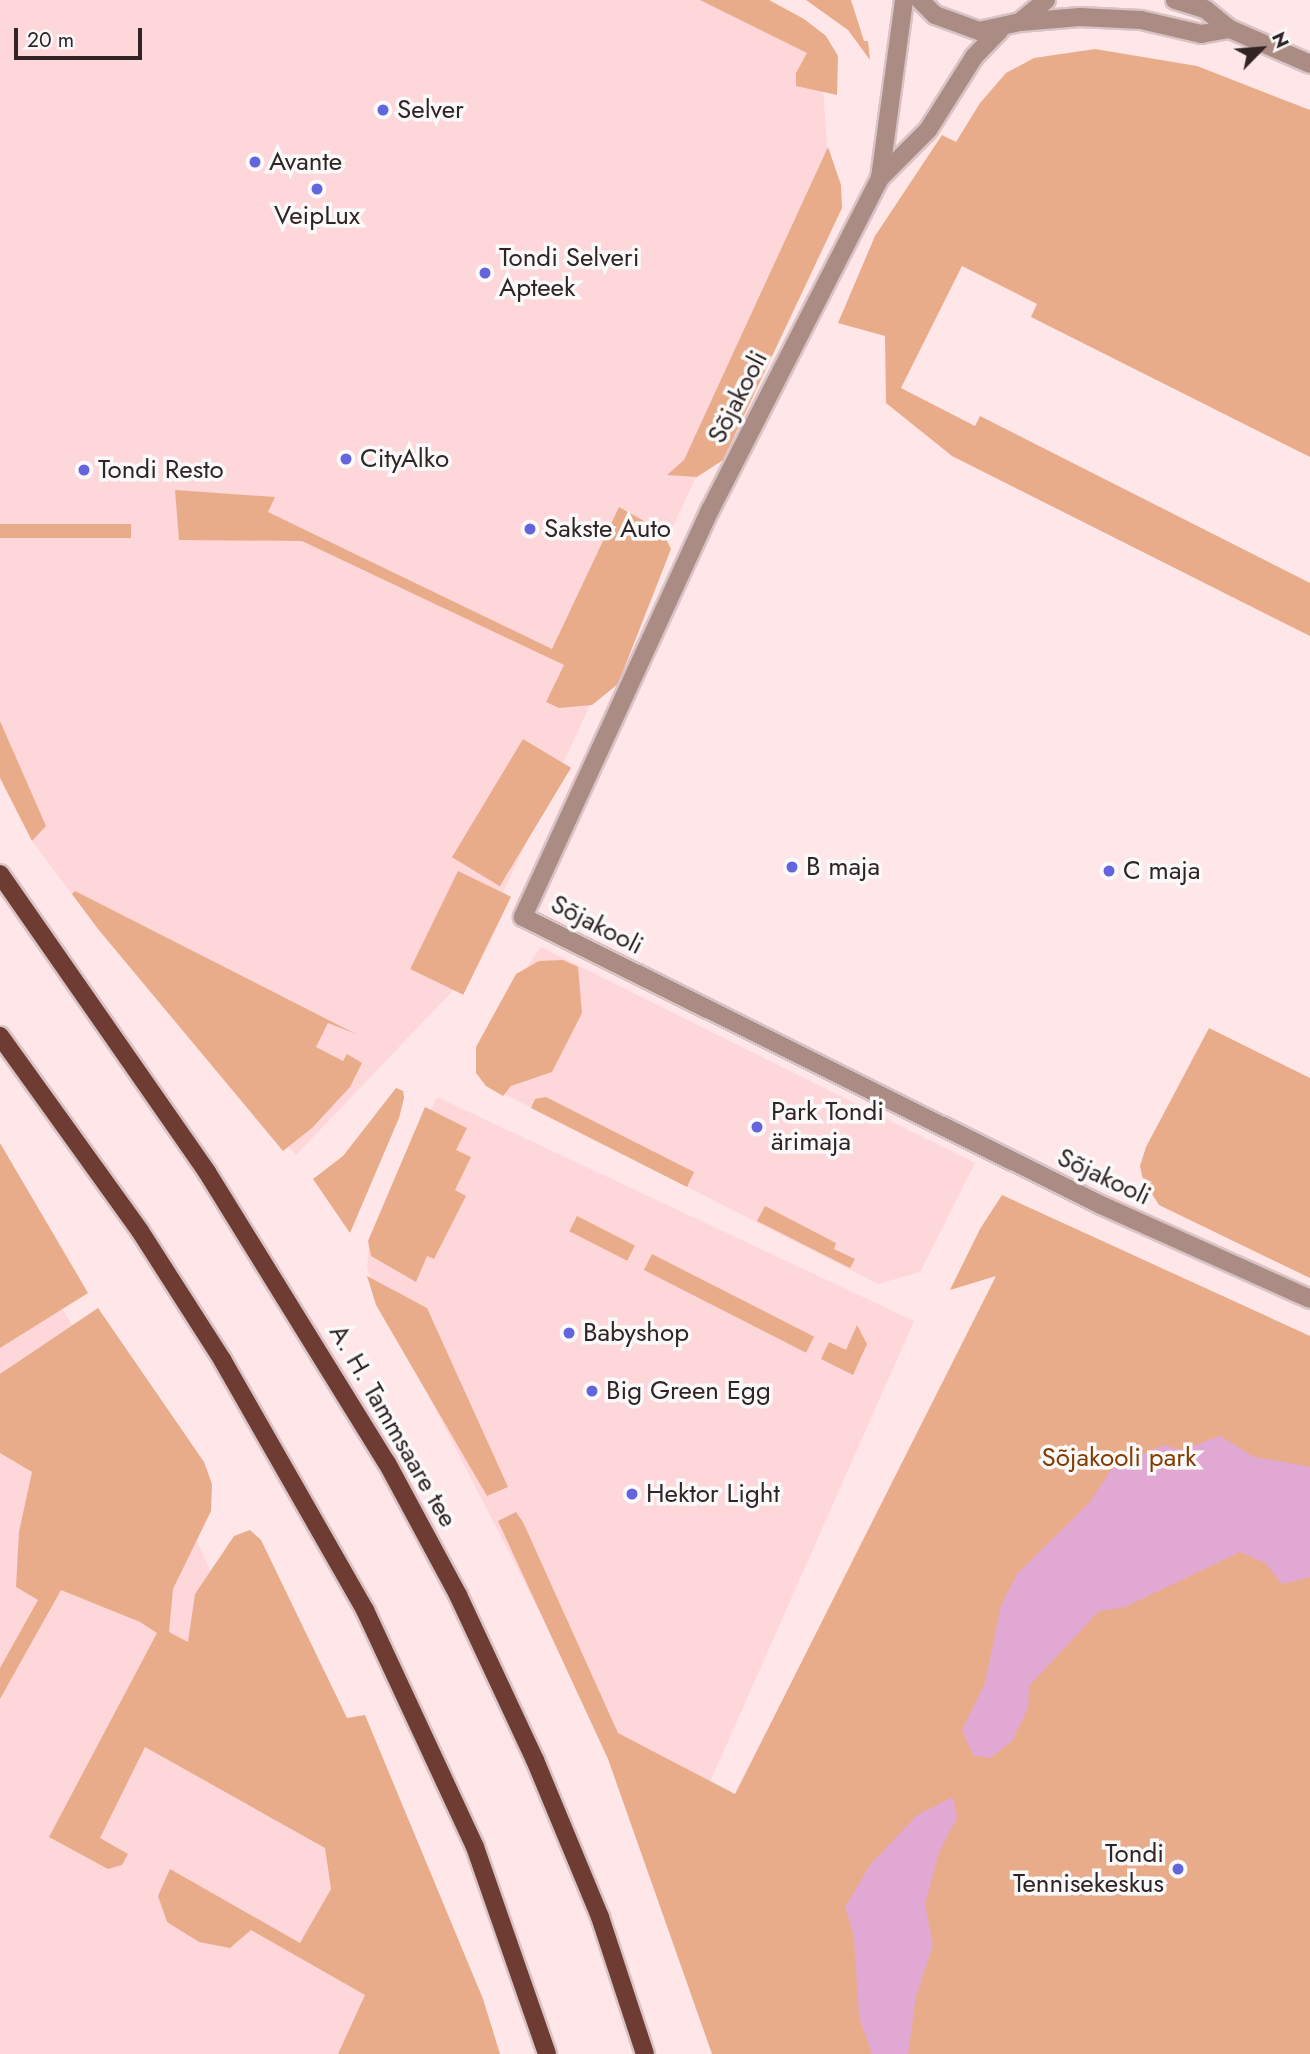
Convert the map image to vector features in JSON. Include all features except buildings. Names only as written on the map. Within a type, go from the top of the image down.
[{"type":"main road","name":"A. H. Tammsaare tee","points":[[0,874],[207,1172],[387,1463],[458,1595],[535,1760],[600,1917],[645,2054]]},
{"type":"main road","points":[[0,1036],[140,1231],[216,1350],[365,1611],[475,1847],[547,2054]]},
{"type":"street","name":"Sõjakooli","points":[[880,178],[904,0]]},
{"type":"street","points":[[920,0],[956,26],[1000,30],[1020,22],[1080,17],[1141,20],[1201,34],[1230,29]]},
{"type":"street","points":[[1020,22],[1046,0]]},
{"type":"street","points":[[1175,0],[1205,9],[1230,29],[1310,64]]},
{"type":"street","name":"Sõjakooli","points":[[1000,30],[974,57],[928,130],[880,178],[710,510],[523,917],[1101,1205],[1310,1299]]},
{"type":"shaded area","points":[[0,0],[735,0],[820,47],[830,188],[462,981],[296,1155],[98,929],[32,841],[0,766]]},
{"type":"shaded area","points":[[541,947],[975,1163],[920,1272],[878,1284],[485,1084],[489,1022]]},
{"type":"shaded area","points":[[437,1097],[914,1321],[706,1791],[611,1751],[385,1311],[367,1268],[369,1244]]},
{"type":"shaded area","points":[[0,1210],[170,1481],[427,2054],[0,2054]]},
{"type":"shaded area","points":[[1220,1436],[1254,1457],[1310,1467],[1310,1577],[1282,1584],[1265,1563],[1240,1552],[1125,1607],[1099,1611],[1029,1686],[1028,1708],[1012,1741],[990,1758],[973,1755],[962,1730],[985,1683],[1001,1605],[1017,1574],[1089,1503],[1113,1467],[1164,1445],[1182,1450]]},
{"type":"shaded area","points":[[953,1797],[957,1818],[939,1852],[925,1904],[933,1945],[916,1996],[908,2054],[872,2054],[859,2017],[854,1937],[845,1907],[870,1865],[917,1815]]},
{"type":"green space","points":[[700,0],[769,0],[804,19],[826,36],[838,56],[837,95],[796,86],[796,73],[807,53]]},
{"type":"green space","points":[[806,0],[851,0],[864,41],[868,41],[870,60],[848,30]]},
{"type":"green space","points":[[1095,49],[1197,66],[1310,110],[1310,457],[1031,317],[1037,304],[962,266],[901,388],[975,426],[980,416],[1310,583],[1310,636],[952,456],[886,403],[885,336],[838,323],[875,236],[942,135],[956,142],[980,103],[1006,73],[1034,58]]},
{"type":"green space","points":[[828,147],[841,185],[842,208],[723,460],[697,477],[667,475],[684,460]]},
{"type":"green space","points":[[175,490],[275,497],[268,512],[552,649],[619,507],[662,531],[671,549],[618,684],[592,705],[559,708],[546,702],[564,665],[302,541],[179,540]]},
{"type":"green space","points":[[0,524],[131,524],[131,538],[0,538]]},
{"type":"green space","points":[[0,721],[46,826],[32,841],[0,778]]},
{"type":"green space","points":[[523,739],[571,768],[500,886],[452,857]]},
{"type":"green space","points":[[458,871],[511,897],[463,995],[410,969]]},
{"type":"green space","points":[[75,891],[356,1034],[328,1023],[316,1047],[343,1061],[347,1054],[362,1063],[350,1087],[312,1128],[283,1151],[98,929],[72,894]]},
{"type":"green space","points":[[563,960],[578,967],[582,1013],[552,1072],[511,1086],[503,1096],[486,1086],[476,1073],[476,1047],[516,974],[539,961]]},
{"type":"green space","points":[[1209,1028],[1310,1078],[1310,1278],[1159,1205],[1143,1180],[1140,1166],[1146,1147]]},
{"type":"green space","points":[[396,1088],[403,1091],[404,1098],[399,1118],[350,1233],[313,1179],[343,1156]]},
{"type":"green space","points":[[546,1097],[694,1172],[687,1187],[531,1108],[535,1099]]},
{"type":"green space","points":[[425,1107],[467,1128],[456,1150],[471,1157],[455,1190],[466,1196],[434,1259],[427,1256],[416,1282],[371,1256],[368,1241]]},
{"type":"green space","points":[[0,1143],[88,1293],[0,1348]]},
{"type":"green space","name":"Sõjakooli park","points":[[1002,1195],[1310,1336],[1310,2054],[712,2054],[608,1759],[498,1521],[516,1512],[523,1522],[618,1733],[735,1794],[996,1276],[950,1290],[980,1229]]},
{"type":"green space","points":[[765,1206],[836,1243],[834,1249],[855,1259],[850,1268],[757,1221]]},
{"type":"green space","points":[[577,1216],[635,1246],[627,1261],[569,1231]]},
{"type":"green space","points":[[652,1254],[814,1337],[806,1353],[644,1270]]},
{"type":"green space","points":[[367,1276],[427,1308],[508,1487],[487,1496],[376,1305]]},
{"type":"green space","points":[[98,1308],[204,1462],[212,1484],[211,1511],[173,1589],[169,1632],[188,1642],[195,1594],[234,1536],[250,1530],[261,1540],[347,1718],[365,1715],[483,1999],[500,2054],[338,2054],[365,1995],[251,1930],[230,1948],[199,1942],[167,1922],[158,1896],[170,1869],[300,1943],[331,1889],[325,1848],[145,1747],[100,1838],[128,1854],[122,1865],[108,1869],[49,1837],[157,1633],[140,1622],[61,1590],[0,1699],[0,1668],[38,1600],[16,1587],[19,1532],[32,1472],[0,1453],[0,1374]]},
{"type":"green space","points":[[857,1325],[867,1344],[853,1375],[821,1359],[829,1342],[846,1350]]},
{"type":"place","name":"Selver","points":[[383,110]]},
{"type":"place","name":"Avante","points":[[255,162]]},
{"type":"place","name":"VeipLux","points":[[317,189]]},
{"type":"place","name":"Tondi Selveri Apteek","points":[[485,273]]},
{"type":"place","name":"CityAlko","points":[[346,459]]},
{"type":"place","name":"Tondi Resto","points":[[84,470]]},
{"type":"place","name":"Sakste Auto","points":[[530,529]]},
{"type":"place","name":"B maja","points":[[792,867]]},
{"type":"place","name":"C maja","points":[[1109,871]]},
{"type":"place","name":"Park Tondi ärimaja","points":[[757,1127]]},
{"type":"place","name":"Babyshop","points":[[569,1333]]},
{"type":"place","name":"Big Green Egg","points":[[592,1391]]},
{"type":"place","name":"Hektor Light","points":[[632,1494]]},
{"type":"place","name":"Tondi Tennisekeskus","points":[[1178,1869]]}]
